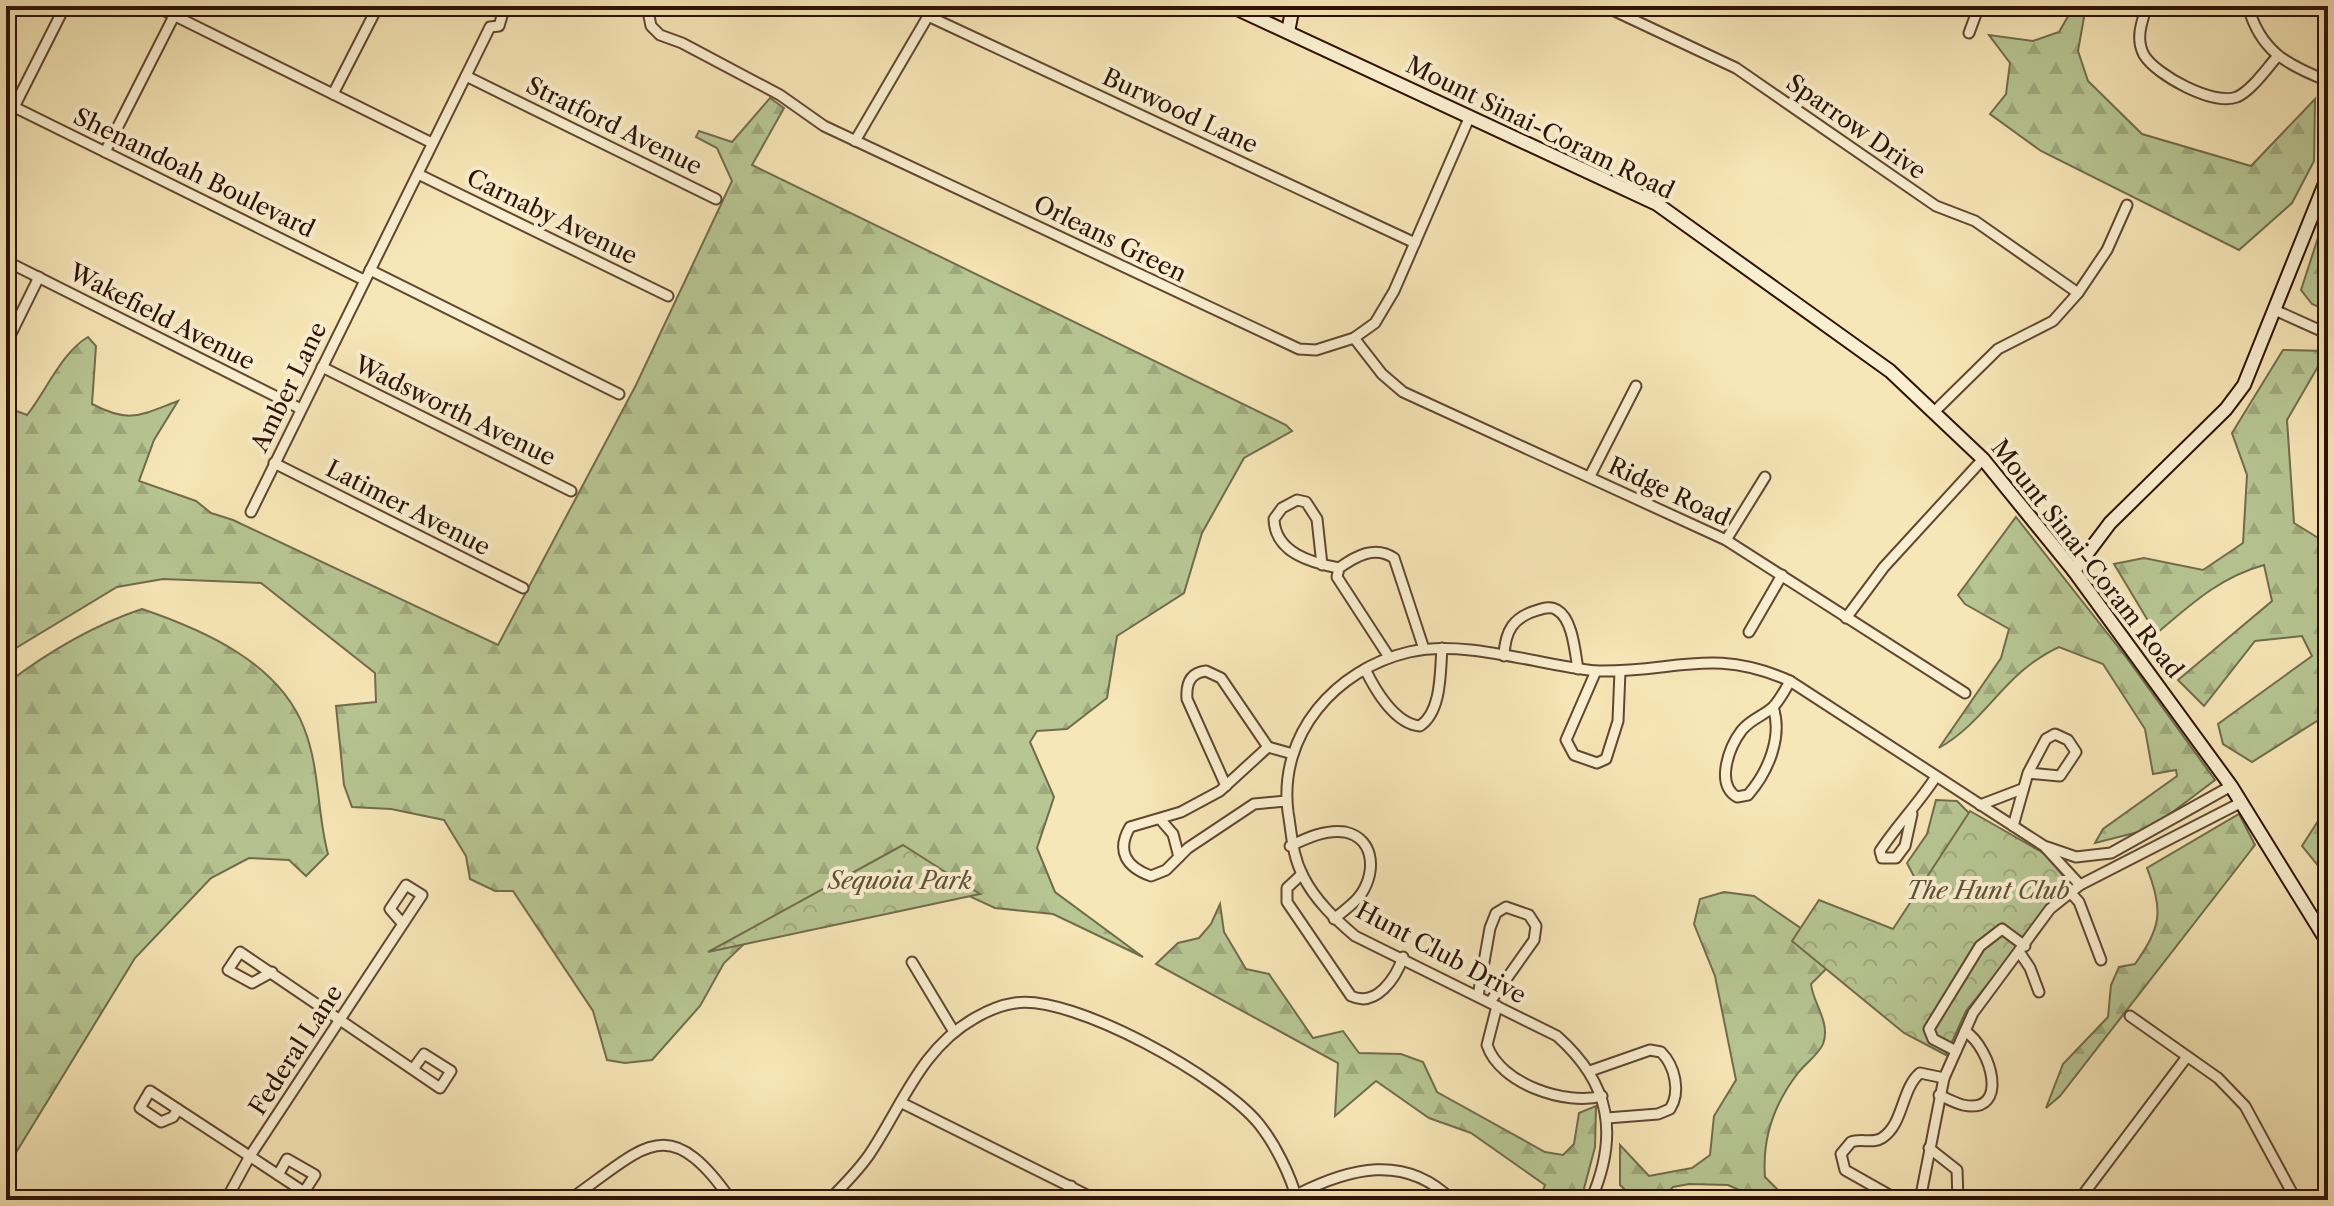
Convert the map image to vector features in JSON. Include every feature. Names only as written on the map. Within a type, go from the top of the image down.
[{"type":"main road","name":"Mount Sinai-Coram Road","points":[[1231,6],[1657,204],[1824,320],[1890,371],[1983,459],[2074,571],[2242,802],[2328,943]]},
{"type":"main road","points":[[1288,32],[1293,6]]},
{"type":"main road","points":[[2074,571],[2110,523],[2226,409],[2244,385],[2277,311],[2328,176]]},
{"type":"street","points":[[6,123],[10,105],[65,6]]},
{"type":"street","points":[[155,6],[171,11],[432,143]]},
{"type":"street","points":[[333,94],[378,6]]},
{"type":"street","points":[[505,6],[499,26],[490,27],[370,270],[619,394]]},
{"type":"street","name":"Orleans Green","points":[[647,6],[651,26],[660,35],[682,43],[780,95],[824,126],[1276,341],[1299,349],[1316,350],[1354,338],[1375,323],[1415,243],[1470,116]]},
{"type":"street","points":[[855,141],[934,6]]},
{"type":"street","name":"Sparrow Drive","points":[[1604,6],[1625,10],[1736,68],[1936,206],[1975,221],[2078,293]]},
{"type":"street","points":[[1969,33],[1979,6]]},
{"type":"street","points":[[2147,6],[2140,35],[2143,52],[2177,81],[2201,95],[2221,99],[2240,95],[2277,57]]},
{"type":"street","points":[[2248,6],[2267,49],[2277,57],[2328,81]]},
{"type":"street","points":[[105,152],[171,11]]},
{"type":"street","name":"Burwood Lane","points":[[928,16],[1415,243]]},
{"type":"street","name":"Stratford Avenue","points":[[466,76],[716,199]]},
{"type":"street","name":"Shenandoah Boulevard","points":[[10,105],[364,280]]},
{"type":"street","name":"Carnaby Avenue","points":[[418,174],[668,296]]},
{"type":"street","points":[[1934,412],[1998,349],[2053,321],[2078,293],[2107,250],[2127,205]]},
{"type":"street","name":"Wakefield Avenue","points":[[6,261],[301,409]]},
{"type":"street","name":"Amber Lane","points":[[251,512],[370,270]]},
{"type":"street","points":[[6,344],[39,277]]},
{"type":"street","points":[[2277,311],[2328,334]]},
{"type":"street","name":"Ridge Road","points":[[1354,338],[1382,374],[1403,392],[1726,540],[1965,693]]},
{"type":"street","name":"Wadsworth Avenue","points":[[322,367],[571,491]]},
{"type":"street","points":[[1590,476],[1636,386]]},
{"type":"street","points":[[1846,618],[1884,567],[1983,459]]},
{"type":"street","name":"Latimer Avenue","points":[[274,463],[523,588]]},
{"type":"street","points":[[1726,540],[1765,477]]},
{"type":"street","points":[[1322,565],[1317,519],[1306,502],[1297,500],[1282,508],[1274,525],[1287,547],[1308,562],[1322,565],[1339,568],[1367,553],[1383,553],[1394,558],[1424,649]]},
{"type":"street","points":[[1339,568],[1337,577],[1342,587],[1389,657]]},
{"type":"street","points":[[1749,632],[1782,575]]},
{"type":"street","points":[[1504,656],[1505,640],[1512,624],[1525,614],[1549,608],[1561,613],[1568,627],[1578,669]]},
{"type":"street","points":[[1365,669],[1372,683],[1400,717],[1420,726],[1430,717],[1435,705],[1442,648]]},
{"type":"street","name":"Hunt Club Drive","points":[[1591,1200],[1605,1166],[1607,1118],[1602,1096],[1590,1071],[1557,1036],[1403,957],[1355,936],[1334,919],[1302,874],[1290,846],[1286,801],[1293,754],[1310,716],[1327,695],[1365,669],[1389,657],[1442,648],[1596,671],[1710,660],[1758,666],[1790,681],[2044,846],[2065,854],[2093,858]]},
{"type":"street","points":[[1226,786],[1187,699],[1186,685],[1192,676],[1206,671],[1221,678],[1268,747],[1293,754]]},
{"type":"street","points":[[1596,671],[1566,740],[1574,755],[1597,763],[1606,759],[1616,729],[1620,671]]},
{"type":"street","points":[[1773,707],[1777,719],[1775,741],[1768,763],[1748,795],[1737,797],[1728,791],[1725,781],[1737,739],[1752,721],[1773,707],[1790,681]]},
{"type":"street","points":[[2013,826],[2028,773],[2046,739],[2055,734],[2074,746],[2076,752],[2060,776],[2028,773]]},
{"type":"street","points":[[1268,747],[1226,786],[1181,812],[1130,827],[1122,846],[1124,857],[1133,869],[1151,876],[1166,870],[1179,857],[1254,804],[1286,801]]},
{"type":"street","points":[[1912,814],[1910,830],[1900,853],[1892,860],[1882,858],[1880,851],[1887,840],[1912,814],[1935,778]]},
{"type":"street","points":[[2100,877],[2093,858],[2141,838],[2231,786]]},
{"type":"street","points":[[1980,805],[2022,789]]},
{"type":"street","points":[[1920,1200],[1939,1095],[1956,1051],[1973,1013],[2050,909],[2080,885],[2242,802]]},
{"type":"street","points":[[1160,819],[1173,834],[1179,857]]},
{"type":"street","points":[[1290,846],[1313,835],[1336,832],[1355,835],[1366,844],[1371,866],[1365,888],[1334,919]]},
{"type":"street","name":"Hunt Club Drive","points":[[2044,846],[2080,885]]},
{"type":"street","points":[[1302,874],[1287,888],[1287,902],[1351,996],[1364,999],[1377,994],[1398,974],[1403,957]]},
{"type":"street","points":[[2070,892],[2079,902],[2101,960]]},
{"type":"street","points":[[1478,996],[1493,918],[1506,907],[1524,912],[1536,926],[1534,940],[1494,1004],[1487,1045],[1503,1069],[1527,1083],[1567,1098],[1602,1096]]},
{"type":"street","name":"Federal Lane","points":[[226,1200],[250,1156],[402,923]]},
{"type":"street","points":[[1956,1051],[1933,1039],[1929,1029],[1980,946],[2002,929],[2022,949],[2039,992]]},
{"type":"street","points":[[912,962],[954,1032]]},
{"type":"street","points":[[272,972],[413,1069]]},
{"type":"street","points":[[829,1200],[868,1157],[928,1057],[974,1018],[1016,1002],[1065,1009],[1101,1021],[1204,1075],[1260,1125],[1296,1198],[1348,1173],[1383,1167],[1423,1178],[1452,1200]]},
{"type":"street","points":[[2130,1016],[2218,1078],[2245,1106],[2294,1197],[2282,1200]]},
{"type":"street","points":[[1939,1095],[1965,1105],[1983,1100],[1993,1083],[1990,1062],[1965,1031]]},
{"type":"street","points":[[1590,1071],[1650,1050],[1661,1052],[1669,1063],[1676,1096],[1670,1109],[1658,1114],[1607,1118]]},
{"type":"street","points":[[2079,1200],[2186,1058]]},
{"type":"street","points":[[1898,1200],[1845,1170],[1841,1154],[1851,1142],[1876,1141],[1888,1133],[1916,1076],[1927,1073],[1944,1078]]},
{"type":"street","points":[[902,1103],[1097,1200]]},
{"type":"street","points":[[178,1109],[278,1175]]},
{"type":"street","points":[[569,1200],[639,1152],[663,1145],[683,1148],[701,1160],[731,1200]]},
{"type":"street","points":[[1929,1148],[1957,1170],[1958,1200]]},
{"type":"street","points":[[1063,1200],[1071,1186]]},
{"type":"green space","points":[[2074,6],[2086,6],[2078,51],[2088,81],[2142,134],[2251,166],[2315,99],[2314,161],[2292,203],[2239,250],[2041,151],[1990,114],[2006,94],[2010,63],[1989,35],[2033,41],[2059,32]]},
{"type":"green space","points":[[770,98],[784,108],[752,165],[1286,425],[1292,431],[1244,458],[1202,533],[1184,593],[1117,636],[1107,698],[1067,729],[1037,731],[1030,742],[1054,797],[1037,848],[1055,892],[1143,957],[1053,914],[995,908],[971,897],[927,865],[745,943],[724,963],[700,1006],[652,1060],[625,1063],[607,1060],[593,1011],[513,891],[495,891],[470,879],[466,856],[444,820],[391,809],[352,807],[344,785],[336,706],[376,702],[375,673],[261,583],[163,579],[117,587],[6,654],[6,407],[27,415],[62,362],[88,337],[96,346],[92,404],[126,416],[178,401],[154,440],[139,481],[196,501],[211,513],[233,520],[498,645],[636,385],[732,181],[717,148],[696,137],[699,131],[732,142]]},
{"type":"green space","points":[[2328,207],[2328,311],[2312,304],[2301,290]]},
{"type":"green space","points":[[2283,350],[2327,351],[2287,420],[2294,523],[2328,544],[2328,714],[2252,762],[2223,744],[2218,724],[2312,656],[2302,636],[2255,641],[2204,706],[2178,680],[2272,601],[2264,565],[2219,584],[2156,634],[2114,564],[2144,558],[2203,570],[2243,543],[2247,475],[2232,433]]},
{"type":"green space","points":[[2016,517],[2126,657],[2215,780],[2150,829],[2095,843],[2103,829],[2177,776],[2176,770],[2153,774],[2145,729],[2103,664],[2059,647],[2024,670],[1971,724],[1939,748],[2001,658],[2009,629],[1965,604],[1958,595]]},
{"type":"green space","points":[[142,609],[214,639],[258,667],[277,685],[292,705],[309,743],[328,854],[306,876],[289,860],[249,858],[211,878],[135,958],[6,1169],[6,684],[71,641],[105,623]]},
{"type":"green space","points":[[1936,800],[1957,801],[1983,827],[1920,888],[1907,863],[1927,834]]},
{"type":"green space","name":"The Hunt Club","points":[[1970,811],[2045,854],[2069,883],[1966,1011],[1946,1055],[1904,1033],[1792,941],[1819,900],[1893,929]]},
{"type":"green space","points":[[2239,814],[2255,845],[2060,1096],[2046,1108],[2063,1064],[2108,1017],[2111,985],[2119,967],[2135,964],[2155,929],[2158,908],[2147,868]]},
{"type":"green space","points":[[2320,818],[2328,818],[2328,878],[2302,846]]},
{"type":"green space","name":"Sequoia Park","points":[[903,845],[980,894],[708,952]]},
{"type":"green space","points":[[1724,892],[1754,896],[1818,940],[1829,966],[1811,984],[1825,1028],[1823,1044],[1782,1097],[1768,1135],[1765,1177],[1788,1200],[1762,1200],[1728,1185],[1689,1184],[1673,1187],[1660,1200],[1636,1200],[1620,1185],[1620,1145],[1649,1176],[1692,1168],[1710,1155],[1714,1116],[1736,1080],[1715,976],[1694,924],[1700,899]]},
{"type":"green space","points":[[1220,904],[1224,932],[1246,969],[1269,974],[1313,1038],[1343,1031],[1359,1053],[1401,1054],[1423,1062],[1437,1092],[1545,1152],[1563,1155],[1574,1144],[1579,1113],[1596,1106],[1595,1147],[1581,1200],[1539,1200],[1545,1185],[1471,1133],[1429,1118],[1376,1081],[1335,1116],[1338,1063],[1156,964],[1178,943],[1199,938],[1211,924]]}]
